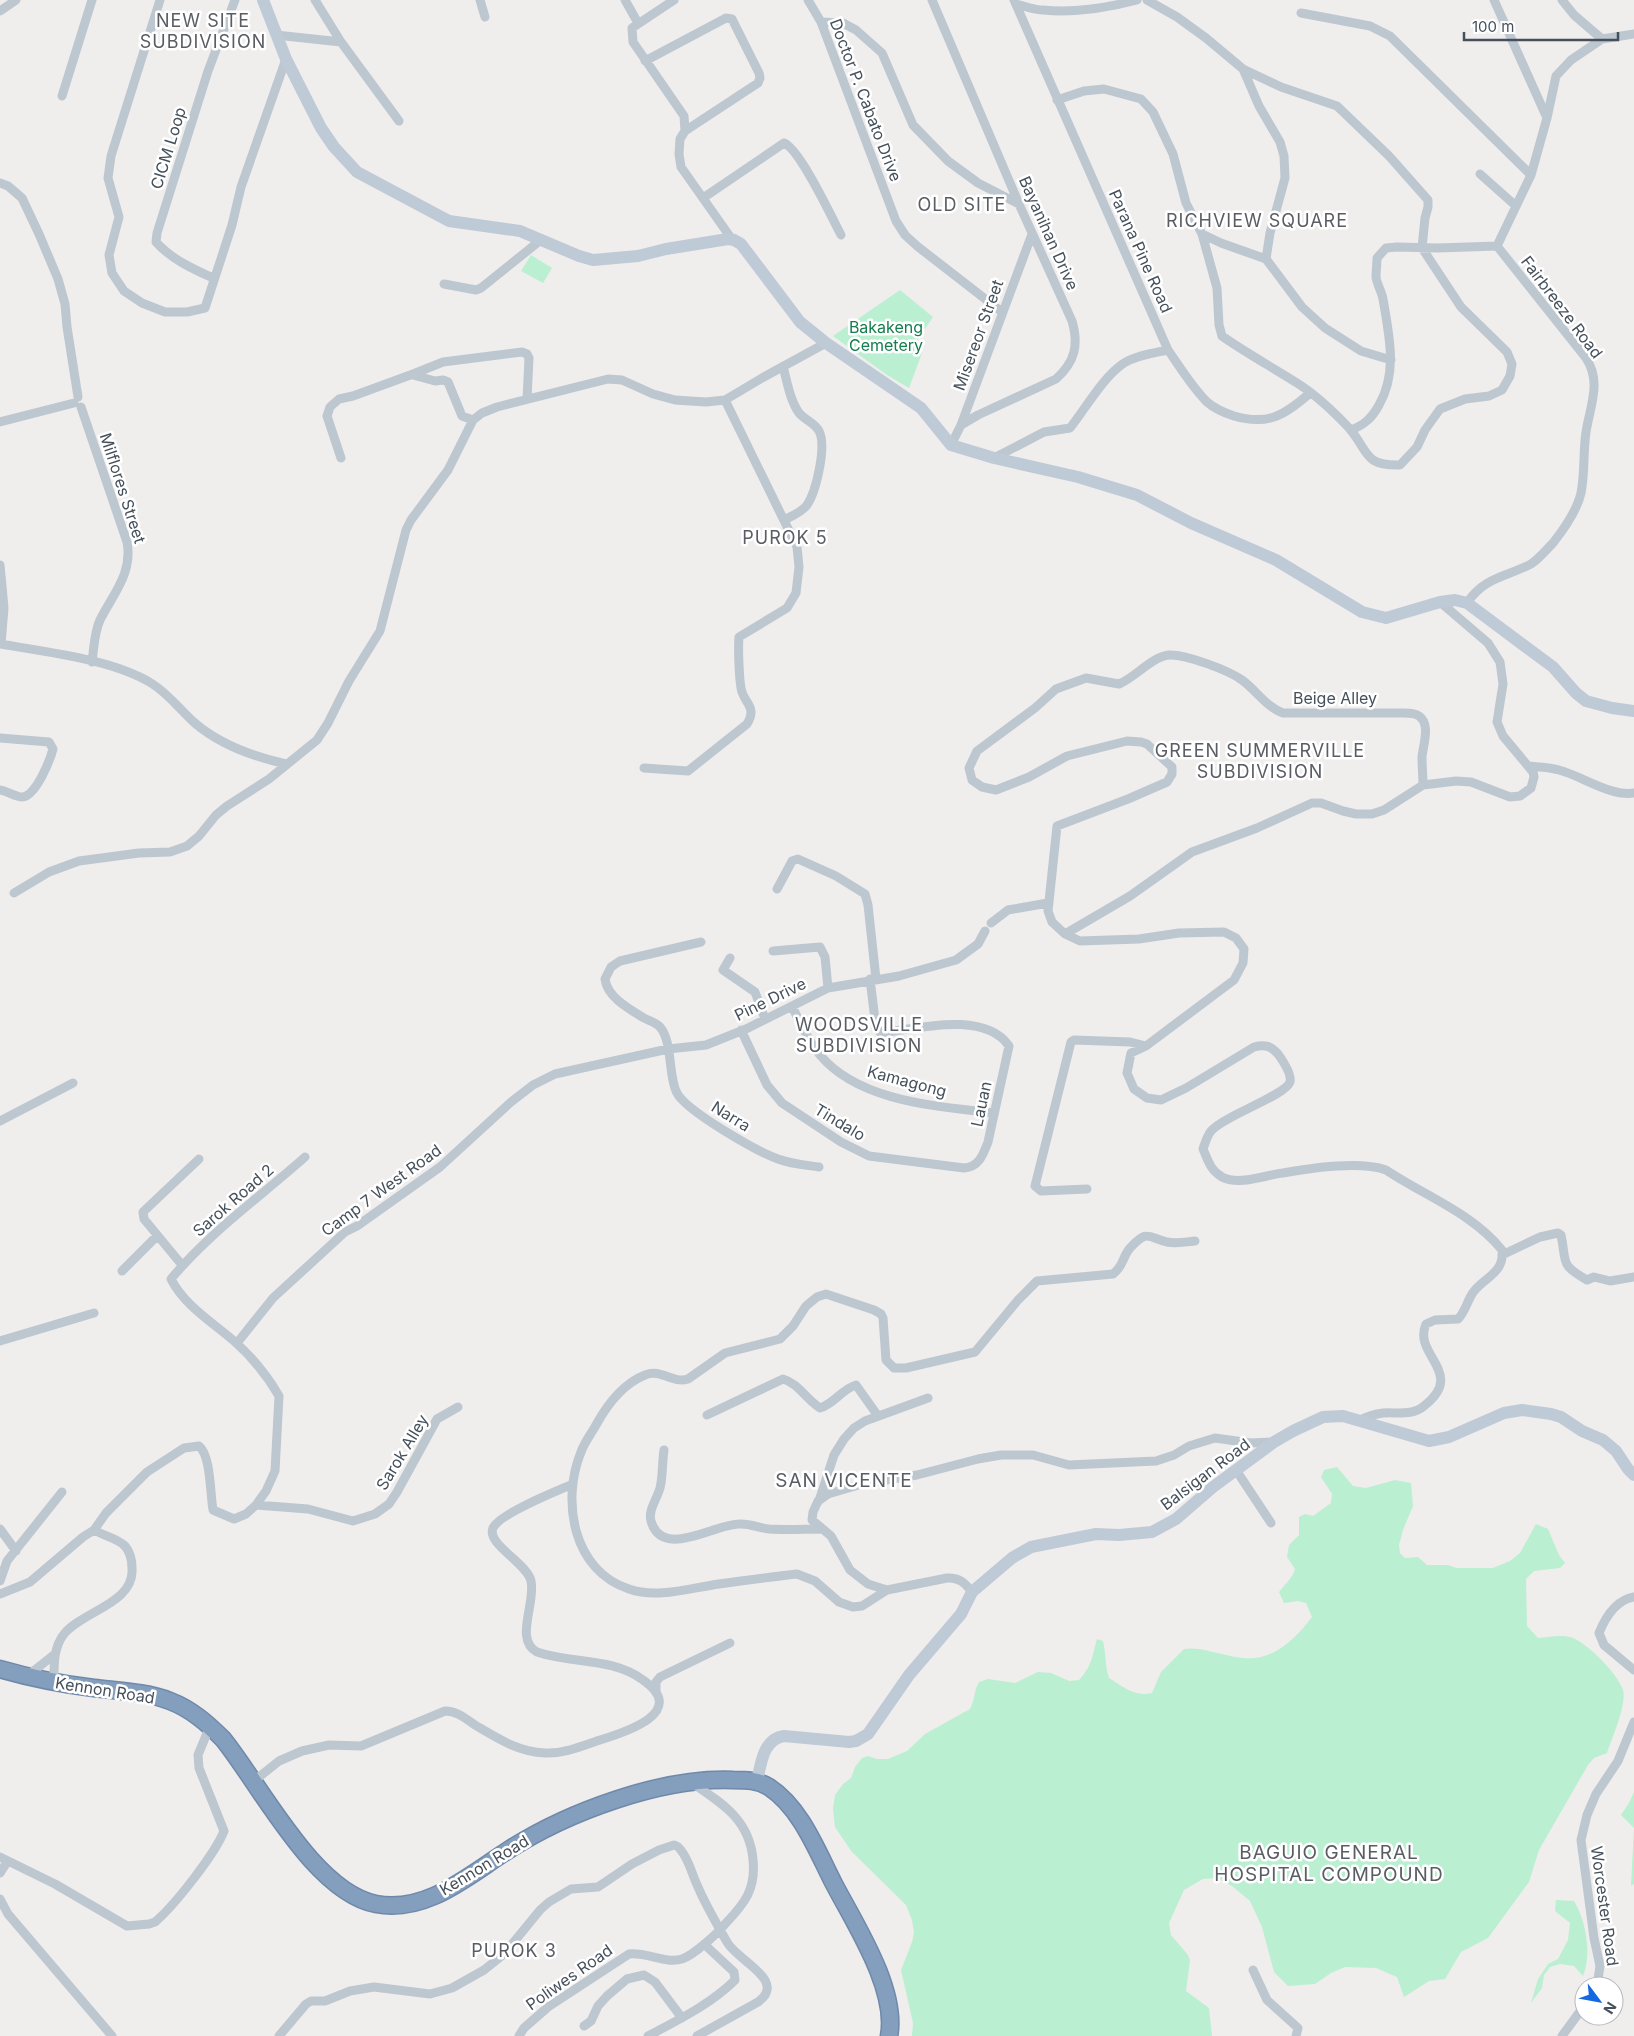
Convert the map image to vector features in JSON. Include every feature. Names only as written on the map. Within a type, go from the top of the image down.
[{"type":"highway","name":"Kennon Road","points":[[0,1669],[26,1677],[160,1698],[190,1711],[210,1726],[235,1753],[293,1837],[331,1881],[359,1898],[374,1904],[390,1906],[424,1900],[441,1893],[472,1876],[533,1835],[566,1819],[623,1798],[690,1782],[717,1780],[757,1781]]},
{"type":"highway","points":[[757,1781],[778,1794],[804,1827],[874,1960],[885,1993],[890,2020],[889,2036]]},
{"type":"main road","points":[[263,0],[286,59],[321,128],[334,146],[357,172],[449,221],[520,231],[579,256],[600,260],[638,256],[666,249],[731,238],[741,244],[787,308],[800,322],[826,343],[921,408],[951,446],[1078,477],[1137,495],[1191,523],[1276,560],[1362,612],[1386,618],[1440,602],[1455,600],[1467,603],[1553,667],[1576,693],[1586,701],[1612,708],[1634,711]]},
{"type":"main road","name":"Balsigan Road","points":[[757,1781],[765,1751],[770,1742],[776,1737],[784,1736],[849,1742],[856,1741],[868,1734],[910,1675],[957,1619],[972,1592],[1012,1558],[1031,1547],[1096,1534],[1119,1535],[1152,1532],[1176,1518],[1274,1442],[1323,1417],[1343,1416],[1430,1441],[1449,1437],[1504,1413],[1522,1410],[1551,1414],[1562,1417],[1582,1431],[1603,1440],[1616,1452],[1634,1475]]},
{"type":"street","points":[[0,11],[16,0]]},
{"type":"street","points":[[62,96],[92,0]]},
{"type":"street","points":[[160,0],[111,156],[108,178],[119,217],[108,255],[112,273],[124,291],[142,303],[166,312],[187,312],[205,308],[213,278],[232,225],[241,187],[286,59]]},
{"type":"street","name":"CICM Loop","points":[[213,278],[193,269],[164,251],[156,242],[157,233],[208,71],[235,0]]},
{"type":"street","points":[[315,0],[341,42],[399,121]]},
{"type":"street","points":[[480,0],[485,17]]},
{"type":"street","points":[[625,0],[638,23]]},
{"type":"street","points":[[674,0],[632,28],[632,42],[684,116],[685,131]]},
{"type":"street","name":"Doctor P. Cabato Drive","points":[[808,0],[822,22],[896,221],[905,235],[917,246],[1002,312]]},
{"type":"street","name":"Bayanihan Drive","points":[[932,0],[1018,204],[1072,321],[1076,335],[1076,348],[1064,372],[1056,379],[978,414],[961,425]]},
{"type":"street","points":[[1015,2],[1042,10],[1112,7],[1137,0]]},
{"type":"street","points":[[1057,100],[1084,91],[1104,89],[1141,99],[1154,112],[1173,154],[1186,204],[1202,234],[1217,288],[1219,326],[1222,336],[1298,383],[1333,412],[1351,430],[1370,460],[1386,466],[1400,465],[1417,447],[1425,430],[1440,409],[1465,399],[1489,396],[1502,390],[1507,384],[1512,364],[1507,352],[1461,307],[1422,248],[1428,200],[1388,156],[1337,106],[1281,87],[1242,69],[1206,38],[1177,17],[1147,0]]},
{"type":"street","points":[[1494,0],[1547,118]]},
{"type":"street","points":[[1562,0],[1574,15],[1602,39]]},
{"type":"street","name":"Parana Pine Road","points":[[1015,2],[1168,350],[1190,382],[1208,403],[1221,412],[1248,420],[1276,417],[1291,410],[1310,393]]},
{"type":"street","points":[[1301,13],[1370,26],[1390,36],[1531,175]]},
{"type":"street","points":[[645,61],[726,18],[732,19],[759,73],[758,83],[685,131],[680,139],[681,168],[731,238]]},
{"type":"street","points":[[822,22],[843,24],[856,30],[882,53],[913,125],[948,161],[978,183],[1018,204]]},
{"type":"street","points":[[1351,430],[1360,427],[1374,415],[1389,382],[1391,360],[1383,297],[1376,277],[1377,258],[1386,248],[1497,246],[1531,175],[1547,118],[1556,76],[1571,60],[1602,39],[1634,34]]},
{"type":"street","points":[[276,35],[341,42]]},
{"type":"street","points":[[1242,69],[1259,106],[1280,142],[1284,156],[1284,178],[1270,233],[1266,259]]},
{"type":"street","points":[[702,198],[782,144],[787,144],[805,170],[841,235]]},
{"type":"street","points":[[1480,174],[1516,206]]},
{"type":"street","name":"Milflores Street","points":[[0,183],[8,186],[22,198],[58,279],[65,304],[78,402],[125,533],[129,552],[128,566],[121,585],[96,630],[92,662]]},
{"type":"street","name":"Misereor Street","points":[[951,446],[961,425],[1032,234]]},
{"type":"street","points":[[1202,234],[1266,259],[1302,307],[1324,328],[1361,351],[1391,360]]},
{"type":"street","points":[[444,284],[476,290],[481,288],[542,239]]},
{"type":"street","name":"Fairbreeze Road","points":[[1467,603],[1474,592],[1489,581],[1531,563],[1544,553],[1560,534],[1574,512],[1581,494],[1586,435],[1594,388],[1592,368],[1589,363],[1497,246]]},
{"type":"street","points":[[14,892],[49,872],[79,861],[179,850],[199,836],[216,815],[227,806],[269,779],[323,734],[348,680],[380,631],[406,530],[411,520],[448,470],[473,420],[482,413],[527,399],[616,378],[654,394],[675,400],[706,402],[725,400],[826,343]]},
{"type":"street","points":[[994,458],[1044,432],[1070,428],[1105,382],[1124,363],[1144,355],[1168,350]]},
{"type":"street","points":[[341,458],[327,416],[330,407],[339,399],[353,396],[443,362],[522,352],[527,354],[529,358],[527,399]]},
{"type":"street","points":[[783,366],[793,402],[800,415],[819,430],[822,442],[818,475],[811,497],[806,507],[784,520]]},
{"type":"street","points":[[413,374],[435,381],[443,380],[448,382],[462,416],[473,420]]},
{"type":"street","points":[[644,768],[688,771],[747,724],[750,719],[751,708],[741,690],[739,639],[743,634],[786,608],[796,593],[799,567],[797,547],[725,400]]},
{"type":"street","points":[[0,422],[78,402]]},
{"type":"street","points":[[0,566],[4,608],[1,644],[92,662],[129,673],[151,683],[197,724],[210,733],[250,753],[286,764]]},
{"type":"street","points":[[1065,934],[1130,896],[1192,852],[1257,828],[1312,803],[1320,803],[1356,814],[1372,814],[1384,810],[1424,785],[1456,781],[1471,782],[1510,797],[1520,796],[1528,792],[1533,784],[1533,772],[1503,736],[1497,722],[1503,684],[1500,662],[1488,642],[1440,602]]},
{"type":"street","name":"Beige Alley","points":[[1048,903],[1057,826],[1167,782],[1172,774],[1172,767],[1147,744],[1127,741],[1066,756],[1029,777],[996,790],[982,787],[972,780],[968,768],[977,751],[1035,708],[1056,689],[1086,678],[1119,684],[1152,662],[1168,655],[1197,661],[1241,679],[1272,708],[1283,713],[1414,714],[1420,716],[1425,722],[1422,757],[1424,785]]},
{"type":"street","points":[[0,738],[49,742],[53,749],[51,757],[32,792],[24,797],[20,797],[0,790]]},
{"type":"street","points":[[1528,766],[1558,769],[1613,791],[1626,795],[1634,793]]},
{"type":"street","points":[[777,889],[792,861],[798,859],[836,876],[865,894],[868,905],[873,979]]},
{"type":"street","points":[[991,923],[1008,910],[1048,903],[1048,911],[1052,922],[1065,934],[1076,940],[1139,939],[1179,933],[1224,932],[1236,938],[1244,948],[1243,963],[1234,980],[1146,1046],[1131,1053],[1128,1073],[1134,1089],[1147,1098],[1161,1100],[1186,1088],[1259,1045],[1264,1044],[1272,1049],[1287,1068],[1290,1080],[1284,1089],[1229,1118],[1211,1131],[1203,1149],[1211,1168],[1223,1178],[1238,1180],[1316,1168],[1379,1168],[1421,1190],[1473,1222],[1502,1250],[1496,1270],[1473,1293],[1458,1318],[1435,1320],[1426,1324],[1423,1330],[1424,1343],[1441,1376],[1439,1387],[1431,1401],[1415,1412],[1382,1413],[1358,1421]]},
{"type":"street","name":"Pine Drive","points":[[556,1074],[668,1049],[706,1045],[828,988],[899,976],[956,960],[978,944],[985,931]]},
{"type":"street","name":"Narra","points":[[701,942],[620,961],[611,967],[605,979],[609,992],[629,1008],[662,1029],[668,1049],[676,1093],[684,1104],[727,1132],[776,1159],[792,1164],[819,1167]]},
{"type":"street","points":[[774,951],[820,947],[825,957],[828,988]]},
{"type":"street","points":[[730,958],[723,970],[755,992],[766,1018]]},
{"type":"street","name":"Lauan","points":[[873,979],[876,1028],[881,1033],[947,1024],[984,1030],[1004,1040],[1008,1046],[984,1152],[976,1165],[969,1168]]},
{"type":"street","name":"Kamagong","points":[[792,1006],[807,1038],[821,1056],[839,1073],[869,1090],[930,1105],[994,1113]]},
{"type":"street","name":"Tindalo","points":[[741,1030],[767,1085],[782,1104],[841,1142],[869,1156],[969,1168]]},
{"type":"street","points":[[1087,1189],[1040,1191],[1035,1186],[1071,1042],[1074,1040],[1130,1042],[1146,1046]]},
{"type":"street","name":"Camp 7 West Road","points":[[237,1343],[273,1298],[345,1232],[357,1226],[440,1168],[511,1102],[533,1085],[556,1074]]},
{"type":"street","points":[[0,1121],[73,1083]]},
{"type":"street","name":"Sarok Road 2","points":[[182,1265],[305,1157]]},
{"type":"street","points":[[0,1594],[30,1582],[83,1537],[94,1530],[106,1512],[132,1485],[162,1461],[184,1448],[199,1446],[205,1454],[213,1510],[234,1519],[246,1514],[256,1505],[266,1491],[275,1471],[279,1396],[237,1343],[186,1302],[177,1291],[171,1279],[182,1265],[144,1219],[143,1212],[200,1159]]},
{"type":"street","points":[[1502,1255],[1540,1237],[1558,1233],[1561,1235],[1562,1252],[1568,1268],[1587,1280],[1594,1277],[1610,1281],[1634,1277]]},
{"type":"street","points":[[972,1592],[966,1584],[954,1577],[887,1590],[868,1604],[853,1607],[839,1602],[815,1581],[797,1574],[664,1592],[630,1590],[614,1583],[596,1568],[578,1539],[573,1516],[573,1484],[581,1452],[606,1407],[621,1390],[644,1375],[653,1373],[659,1373],[681,1381],[688,1379],[725,1353],[780,1339],[793,1326],[806,1306],[817,1297],[826,1294],[881,1314],[883,1318],[886,1360],[894,1368],[906,1368],[975,1352],[984,1344],[1018,1300],[1037,1281],[1113,1274],[1121,1268],[1128,1250],[1141,1237],[1150,1235],[1167,1242],[1195,1241]]},
{"type":"street","points":[[122,1271],[157,1236]]},
{"type":"street","points":[[0,1341],[94,1313]]},
{"type":"street","points":[[708,1415],[783,1379],[790,1381],[812,1403],[820,1408],[827,1406],[850,1387],[856,1385],[878,1416]]},
{"type":"street","points":[[887,1590],[868,1584],[850,1570],[830,1536],[812,1520],[813,1512],[834,1455],[854,1428],[865,1420],[928,1398]]},
{"type":"street","name":"Sarok Alley","points":[[256,1505],[308,1509],[353,1521],[376,1514],[389,1504],[397,1492],[438,1419],[458,1407]]},
{"type":"street","points":[[818,1501],[828,1494],[862,1484],[917,1476],[956,1464],[993,1456],[1033,1455],[1069,1465],[1156,1461],[1174,1455],[1189,1446],[1215,1438],[1251,1442],[1274,1442]]},
{"type":"street","points":[[664,1450],[660,1487],[650,1513],[650,1520],[659,1535],[666,1538],[684,1538],[707,1533],[725,1526],[739,1524],[768,1529],[822,1529]]},
{"type":"street","points":[[1236,1470],[1271,1524]]},
{"type":"street","points":[[573,1484],[508,1515],[497,1522],[492,1529],[493,1537],[498,1545],[511,1555],[530,1578],[532,1592],[526,1640],[531,1649],[542,1654],[600,1662],[623,1669],[643,1680],[656,1691]]},
{"type":"street","points":[[0,1581],[7,1561],[62,1492]]},
{"type":"street","points":[[0,1529],[16,1551]]},
{"type":"street","points":[[54,1682],[55,1654],[64,1634],[78,1621],[126,1590],[132,1580],[131,1557],[125,1547],[117,1540],[94,1530]]},
{"type":"street","points":[[1634,1597],[1625,1598],[1609,1613],[1600,1633],[1604,1645],[1634,1670]]},
{"type":"street","points":[[254,1781],[280,1761],[302,1751],[329,1744],[361,1746],[445,1711],[456,1712],[498,1739],[517,1747],[546,1753],[573,1750],[620,1734],[645,1723],[654,1716],[658,1705],[656,1682],[660,1677],[730,1643]]},
{"type":"street","points":[[26,1677],[55,1654]]},
{"type":"street","name":"Worcester Road","points":[[1598,1976],[1600,1966],[1594,1938],[1581,1840],[1587,1815],[1596,1794],[1618,1761],[1634,1722]]},
{"type":"street","points":[[0,1873],[4,1860],[55,1884],[127,1926],[155,1922],[189,1884],[216,1846],[224,1831],[199,1768],[198,1755],[210,1726]]},
{"type":"street","name":"Poliwes Road","points":[[518,2036],[524,2028],[548,2007],[629,1954],[645,1954],[680,1960],[704,1944],[721,1929],[742,1905],[752,1888],[754,1878],[752,1847],[749,1836],[735,1816],[716,1799],[690,1782]]},
{"type":"street","points":[[279,2036],[306,2004],[311,2001],[325,2001],[350,1991],[374,1987],[430,1994],[452,1988],[484,1970],[504,1954],[540,1910],[550,1902],[571,1889],[598,1887],[632,1864],[671,1845],[677,1846],[682,1850],[698,1888],[727,1943],[760,1972],[767,1986],[767,1992],[758,2002],[697,2036]]},
{"type":"street","points":[[0,1899],[8,1914],[112,2036]]},
{"type":"street","points":[[648,2036],[682,2018],[724,1990],[735,1980],[734,1972],[704,1944]]},
{"type":"street","points":[[1253,1970],[1267,2000],[1298,2028],[1296,2036]]},
{"type":"street","points":[[584,2026],[591,2021],[598,2006],[607,1996],[627,1979],[644,1975],[656,1982],[682,2018]]},
{"type":"street","points":[[1562,2036],[1574,2020]]},
{"type":"green space","points":[[531,255],[552,268],[543,283],[521,271]]},
{"type":"green space","name":"Bakakeng Cemetery","points":[[900,290],[933,317],[915,344],[922,353],[909,388],[887,375],[833,336]]},
{"type":"green space","points":[[1337,1467],[1353,1486],[1366,1488],[1395,1480],[1411,1483],[1413,1506],[1403,1530],[1399,1545],[1400,1553],[1405,1558],[1418,1557],[1427,1565],[1448,1565],[1456,1568],[1493,1568],[1510,1561],[1520,1553],[1536,1524],[1548,1529],[1559,1555],[1565,1563],[1560,1568],[1534,1571],[1526,1579],[1527,1626],[1538,1638],[1565,1636],[1579,1641],[1609,1668],[1623,1690],[1624,1696],[1621,1712],[1607,1753],[1594,1758],[1588,1765],[1539,1850],[1529,1882],[1488,1938],[1461,1952],[1445,1979],[1429,1981],[1404,1997],[1397,1977],[1376,1968],[1345,1967],[1331,1973],[1315,1984],[1288,1986],[1274,1972],[1262,1927],[1250,1901],[1232,1886],[1217,1878],[1203,1879],[1184,1890],[1169,1923],[1171,1935],[1190,1960],[1186,1991],[1209,2008],[1212,2036],[912,2036],[913,2023],[901,1970],[914,1933],[912,1920],[906,1905],[852,1852],[835,1827],[833,1808],[835,1795],[843,1784],[851,1778],[855,1767],[862,1758],[868,1756],[877,1759],[888,1759],[907,1751],[925,1734],[970,1709],[979,1682],[988,1679],[1015,1683],[1038,1672],[1051,1673],[1069,1681],[1079,1680],[1089,1666],[1097,1639],[1103,1641],[1109,1678],[1119,1685],[1140,1694],[1152,1693],[1161,1672],[1184,1649],[1198,1649],[1231,1656],[1256,1658],[1269,1655],[1283,1647],[1296,1636],[1312,1617],[1306,1603],[1298,1601],[1284,1603],[1279,1592],[1290,1579],[1295,1569],[1287,1557],[1289,1545],[1299,1535],[1299,1517],[1305,1514],[1313,1516],[1331,1503],[1332,1494],[1321,1477],[1324,1470]]},
{"type":"green space","points":[[1634,1792],[1634,1828],[1621,1815]]},
{"type":"green space","points":[[1634,1828],[1634,1884],[1631,1886]]},
{"type":"green space","points":[[1556,1900],[1574,1901],[1582,1918],[1586,1938],[1586,1967],[1583,1976],[1574,1966],[1560,1964],[1550,1967],[1544,1975],[1542,1988],[1531,2003],[1538,1979],[1548,1964],[1558,1959],[1568,1940],[1570,1923],[1555,1911]]},
{"type":"district","name":"NEW SITE SUBDIVISION","points":[[203,31]]},
{"type":"district","name":"OLD SITE","points":[[962,205]]},
{"type":"district","name":"RICHVIEW SQUARE","points":[[1257,221]]},
{"type":"district","name":"PUROK 5","points":[[785,538]]},
{"type":"district","name":"GREEN SUMMERVILLE SUBDIVISION","points":[[1260,761]]},
{"type":"district","name":"WOODSVILLE SUBDIVISION","points":[[859,1035]]},
{"type":"district","name":"SAN VICENTE","points":[[844,1480]]},
{"type":"district","name":"BAGUIO GENERAL HOSPITAL COMPOUND","points":[[1329,1863]]},
{"type":"district","name":"PUROK 3","points":[[514,1951]]}]
